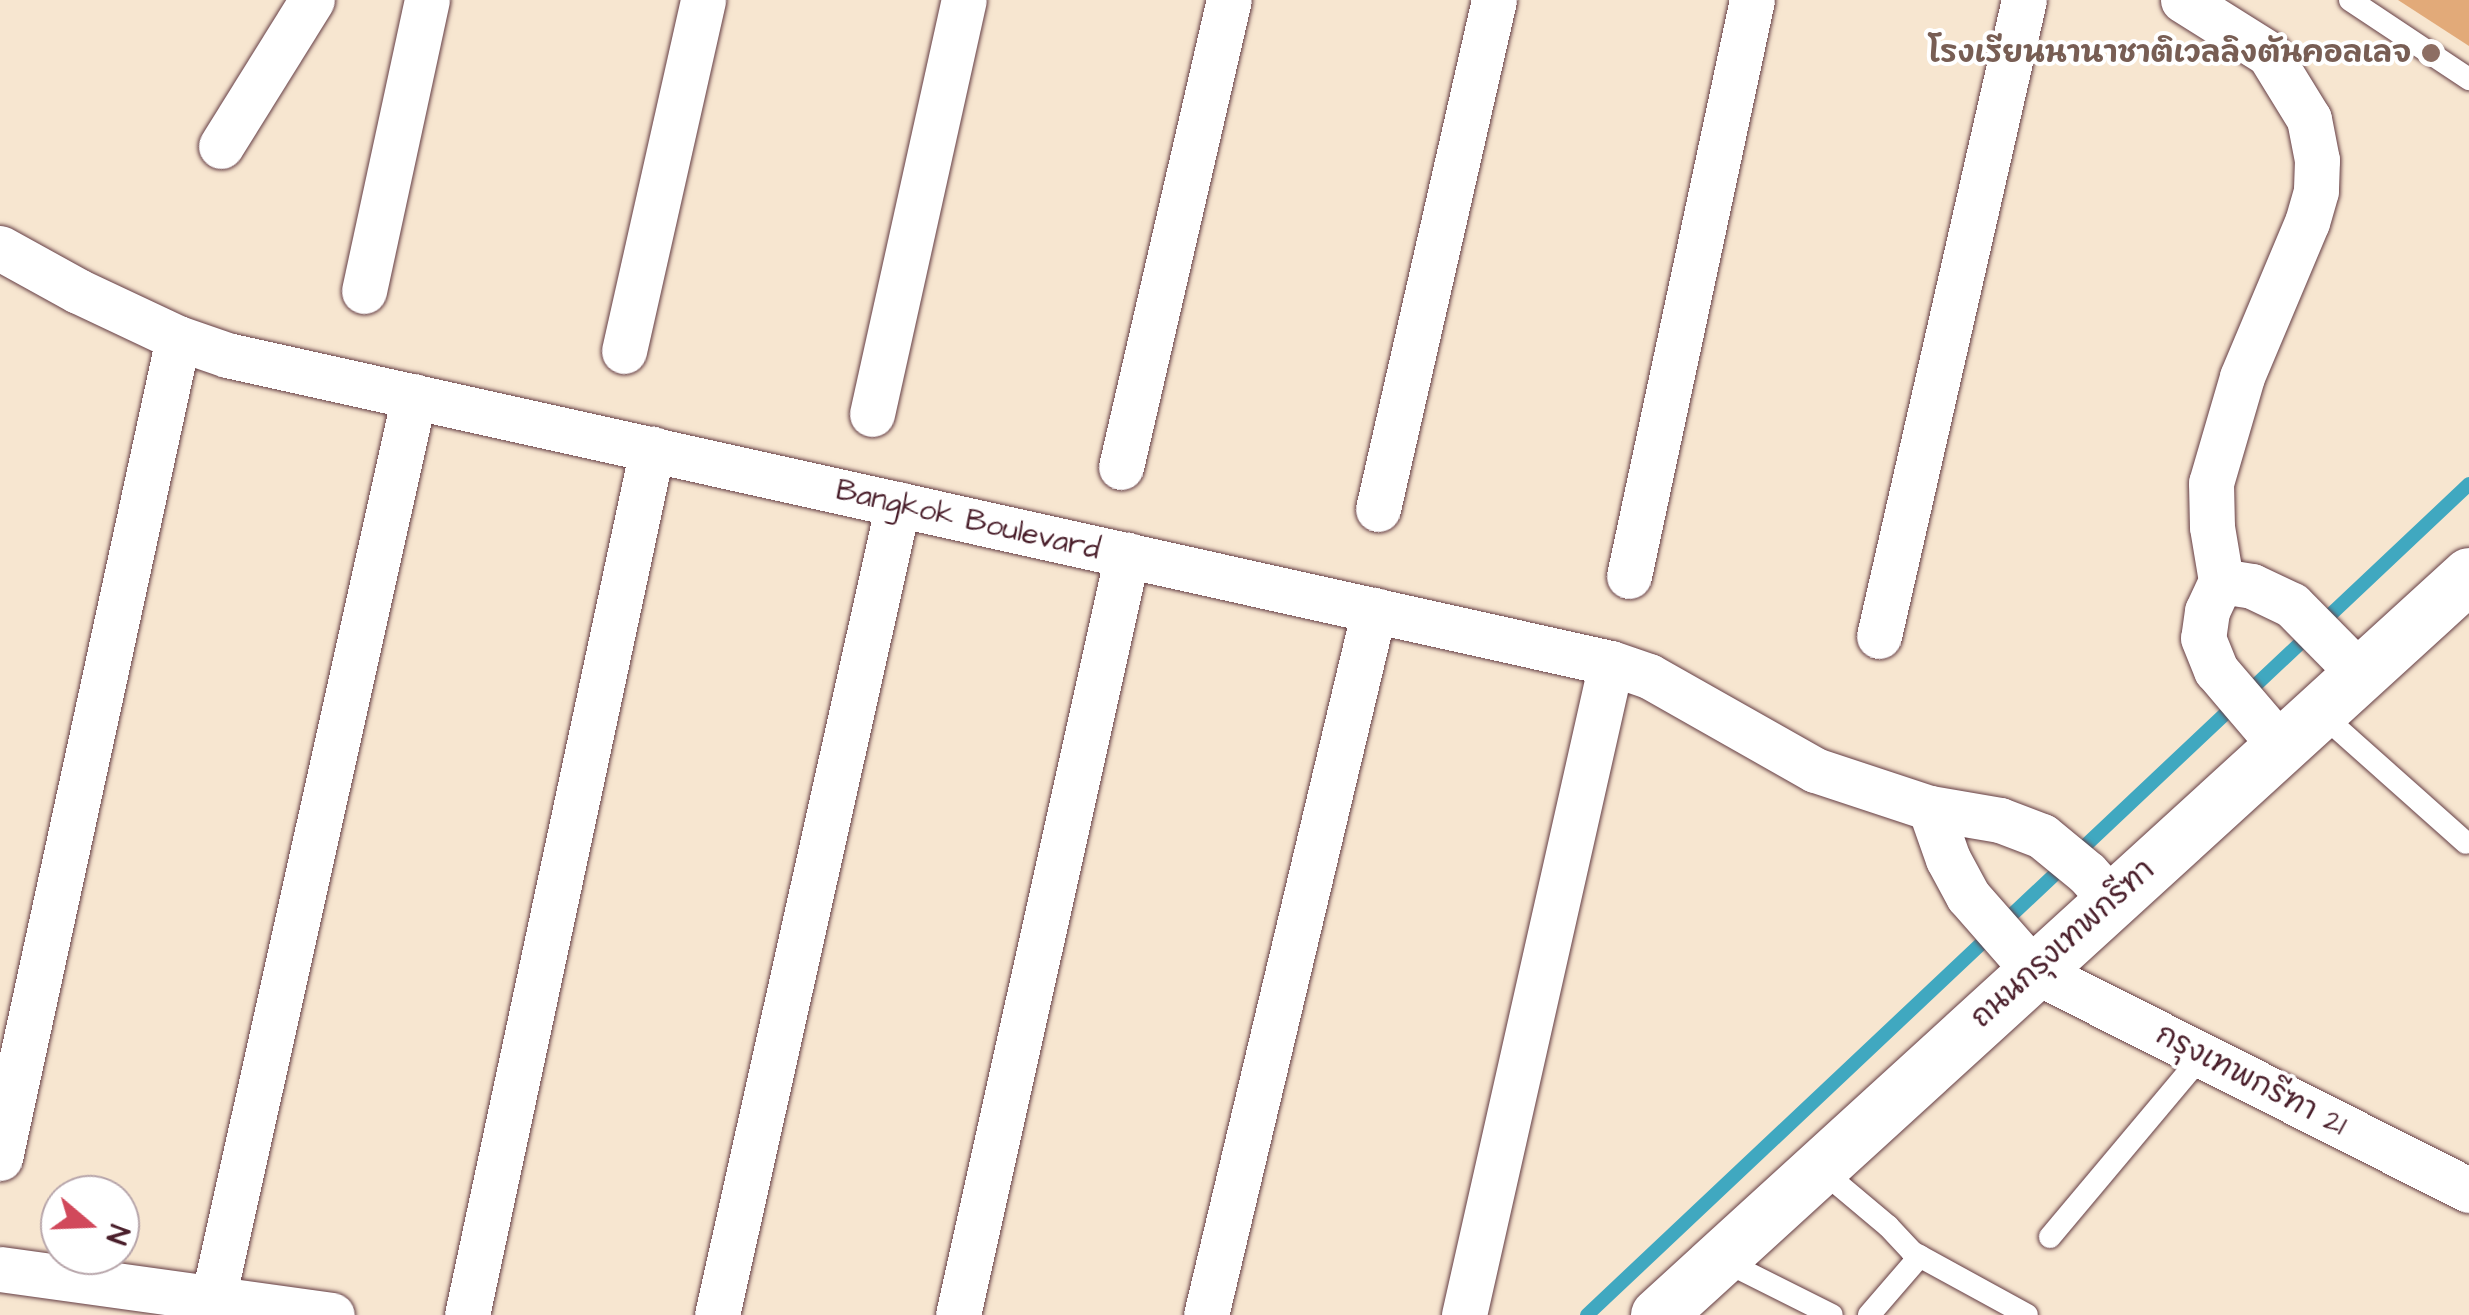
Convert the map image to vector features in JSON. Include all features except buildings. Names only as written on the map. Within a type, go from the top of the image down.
[{"type":"main road","name":"ถนนกรุงเทพกรีฑา","points":[[1658,1315],[1818,1167],[2019,956],[2286,724],[2348,660],[2460,597]]},
{"type":"street","points":[[220,146],[312,0]]},
{"type":"street","points":[[364,291],[427,0]]},
{"type":"street","points":[[624,351],[704,0]]},
{"type":"street","points":[[872,414],[964,0]]},
{"type":"street","points":[[1121,467],[1229,0]]},
{"type":"street","points":[[1378,509],[1494,0]]},
{"type":"street","points":[[1629,576],[1752,0]]},
{"type":"street","points":[[1878,636],[2024,0]]},
{"type":"street","points":[[2182,0],[2268,54],[2309,119],[2317,160],[2316,191],[2307,222],[2242,377],[2210,483],[2221,581],[2207,611],[2203,638],[2216,670],[2286,724]]},
{"type":"street","name":"Bangkok Boulevard","points":[[0,248],[178,338],[227,354],[1611,663],[1649,676],[1815,770],[1930,808],[2000,820],[2042,836],[2099,886]]},
{"type":"street","points":[[0,1158],[178,338]]},
{"type":"street","points":[[213,1298],[414,396]]},
{"type":"street","points":[[466,1315],[652,449]]},
{"type":"street","points":[[717,1315],[898,504]]},
{"type":"street","points":[[958,1315],[1127,556]]},
{"type":"street","points":[[2221,581],[2263,590],[2292,605],[2348,660]]},
{"type":"street","points":[[1206,1315],[1374,610]]},
{"type":"street","points":[[1464,1315],[1611,663]]},
{"type":"street","points":[[1930,808],[1948,859],[1968,896],[2019,956]]},
{"type":"street","name":"กรุงเทพกรีฑา 21","points":[[2019,956],[2202,1056],[2469,1190]]},
{"type":"street","points":[[0,1269],[332,1315]]},
{"type":"lane","points":[[2350,0],[2469,78]]},
{"type":"lane","points":[[2286,724],[2466,843]]},
{"type":"lane","points":[[2050,1236],[2202,1056]]},
{"type":"lane","points":[[1818,1167],[1920,1256],[2027,1315]]},
{"type":"lane","points":[[1869,1315],[1920,1256]]},
{"type":"lane","points":[[1720,1259],[1832,1315]]},
{"type":"waterway","points":[[1587,1315],[2469,484]]},
{"type":"place","name":"โรงเรียนนานาชาติเวลลิงตันคอลเลจ","points":[[2431,53]]}]
